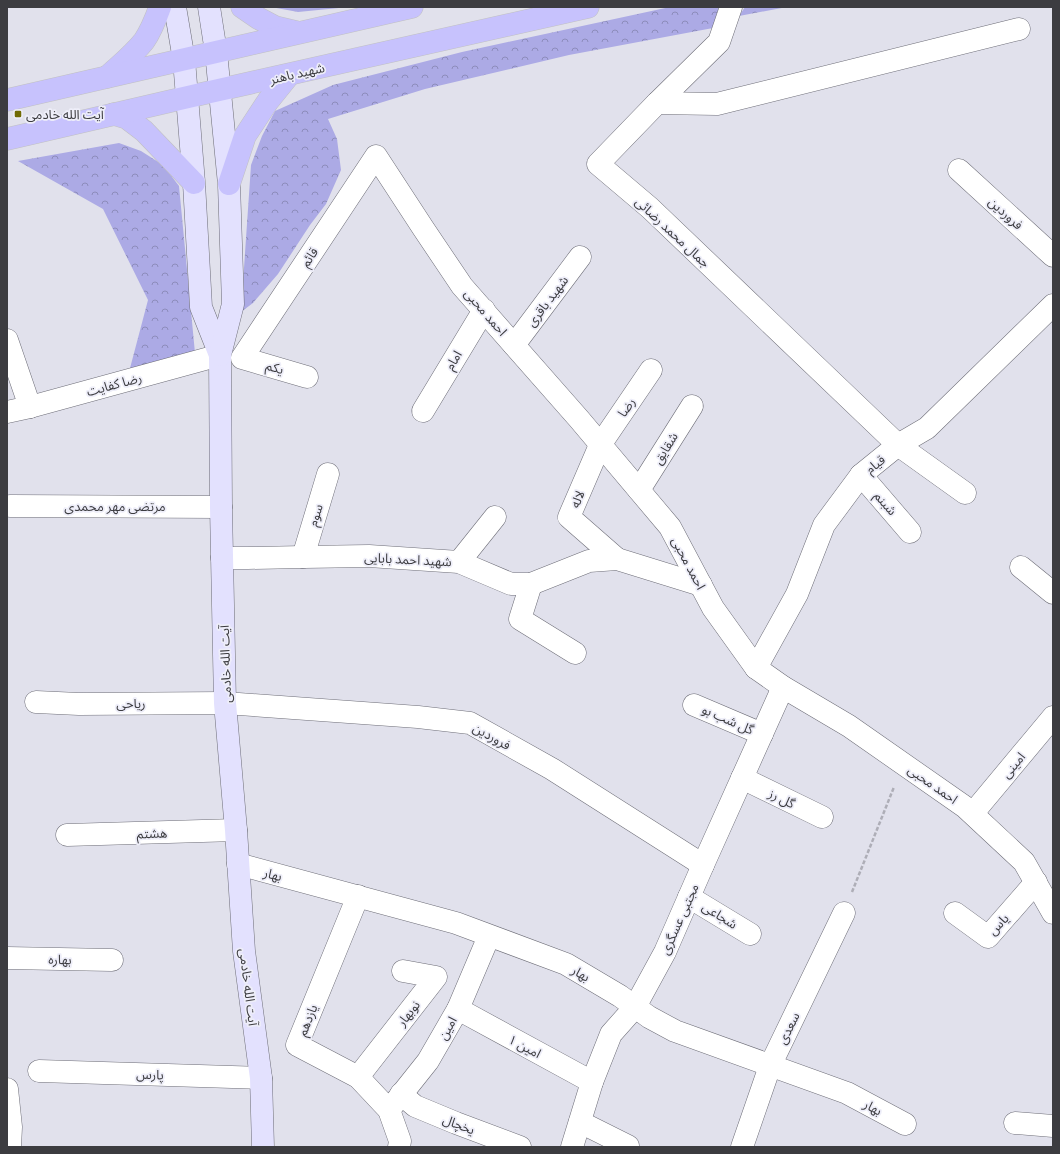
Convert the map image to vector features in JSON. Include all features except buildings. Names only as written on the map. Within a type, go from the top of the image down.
[{"type":"main road","points":[[107,77],[145,40],[157,17],[160,7]]},
{"type":"main road","name":"آیت الله خادمی","points":[[175,7],[184,60],[194,183],[201,307],[220,355],[220,506],[226,703],[244,951],[261,1078],[263,1147]]},
{"type":"main road","points":[[209,7],[216,52],[229,184],[233,304],[220,355]]},
{"type":"main road","points":[[242,7],[275,27],[299,32]]},
{"type":"main road","points":[[7,100],[412,7]]},
{"type":"main road","name":"شهید باهنر","points":[[7,139],[289,75],[565,9],[588,7]]},
{"type":"main road","points":[[229,184],[245,136],[268,101],[289,75]]},
{"type":"main road","points":[[114,114],[127,118],[144,131],[194,183]]},
{"type":"street","name":"جمال محمد رضائی","points":[[731,7],[719,42],[598,164],[650,208],[898,445]]},
{"type":"street","points":[[657,103],[717,104],[1019,29]]},
{"type":"street","name":"احمد محبی","points":[[376,156],[458,280],[670,527],[713,608],[756,668],[783,687],[849,726],[904,763],[973,814],[1024,862],[1052,910]]},
{"type":"street","name":"قائم","points":[[242,358],[376,156]]},
{"type":"street","name":"فروردین","points":[[959,170],[1053,256]]},
{"type":"street","name":"شهید باقری","points":[[514,345],[580,257]]},
{"type":"street","name":"قیام","points":[[756,668],[797,594],[824,525],[861,475],[898,445],[927,428],[1053,305]]},
{"type":"street","name":"امام","points":[[423,411],[484,310]]},
{"type":"street","points":[[7,340],[30,407]]},
{"type":"street","name":"رضا کفایت","points":[[7,412],[220,355]]},
{"type":"street","name":"یکم","points":[[242,358],[307,377]]},
{"type":"street","name":"رضا","points":[[600,445],[651,370]]},
{"type":"street","name":"شقایق","points":[[639,490],[692,406]]},
{"type":"street","name":"لاله","points":[[600,445],[569,517],[616,559]]},
{"type":"street","points":[[898,445],[965,493]]},
{"type":"street","name":"سوم","points":[[303,557],[328,474]]},
{"type":"street","name":"شبنم","points":[[861,475],[910,532]]},
{"type":"street","name":"مرتضی مهر محمدی","points":[[10,506],[220,506]]},
{"type":"street","points":[[459,562],[495,517]]},
{"type":"street","name":"شهید احمد بابایی","points":[[222,558],[369,556],[459,562],[511,584],[531,584],[589,561],[616,559],[700,585]]},
{"type":"street","points":[[1021,567],[1053,593]]},
{"type":"street","points":[[531,584],[520,619],[575,653]]},
{"type":"street","name":"مجتبی عسگری","points":[[572,1147],[592,1082],[611,1034],[635,1007],[666,952],[703,865],[783,687]]},
{"type":"street","name":"ریاحی","points":[[36,702],[79,704],[226,703]]},
{"type":"street","name":"فروردین","points":[[226,703],[418,717],[470,723],[552,769],[703,865]]},
{"type":"street","name":"گل شب بو","points":[[694,704],[762,734]]},
{"type":"street","name":"امینی","points":[[973,814],[1053,717]]},
{"type":"street","name":"گل رز","points":[[742,778],[822,817]]},
{"type":"street","name":"هشتم","points":[[67,835],[236,830]]},
{"type":"street","name":"بهار","points":[[238,864],[456,923],[566,964],[620,996],[649,1017],[675,1031],[847,1093],[905,1124]]},
{"type":"street","name":"یاس","points":[[955,913],[988,937],[1036,882]]},
{"type":"street","name":"یازدهم","points":[[358,896],[297,1045],[358,1077],[395,1102],[400,1142],[399,1147]]},
{"type":"street","name":"شجاعی","points":[[690,897],[750,934]]},
{"type":"street","name":"سعدی","points":[[742,1147],[770,1066],[844,913]]},
{"type":"street","name":"امین","points":[[395,1102],[428,1062],[458,1010],[489,936]]},
{"type":"street","name":"بهاره","points":[[7,958],[112,960]]},
{"type":"street","name":"نوبهار","points":[[358,1077],[436,977],[403,971]]},
{"type":"street","name":"امین ۱","points":[[458,1010],[592,1082]]},
{"type":"street","name":"پارس","points":[[39,1071],[261,1078]]},
{"type":"street","points":[[7,1090],[10,1147]]},
{"type":"street","name":"یخچال","points":[[395,1102],[415,1106],[520,1147]]},
{"type":"street","points":[[580,1122],[628,1146]]},
{"type":"street","points":[[1015,1123],[1053,1126]]},
{"type":"path","points":[[844,913],[904,763]]},
{"type":"green space","points":[[271,7],[349,7],[298,12]]},
{"type":"green space","points":[[670,7],[719,7],[713,28],[569,55],[425,89],[328,119],[337,139],[341,170],[326,204],[310,225],[278,274],[253,303],[241,312],[251,165],[262,136],[275,111],[333,85],[462,52]]},
{"type":"green space","points":[[745,7],[787,7],[739,16]]},
{"type":"green space","points":[[119,143],[141,151],[163,165],[179,186],[195,353],[129,372],[148,300],[103,209],[18,161]]},
{"type":"place","name":"آیت الله خادمی","points":[[18,114]]}]
